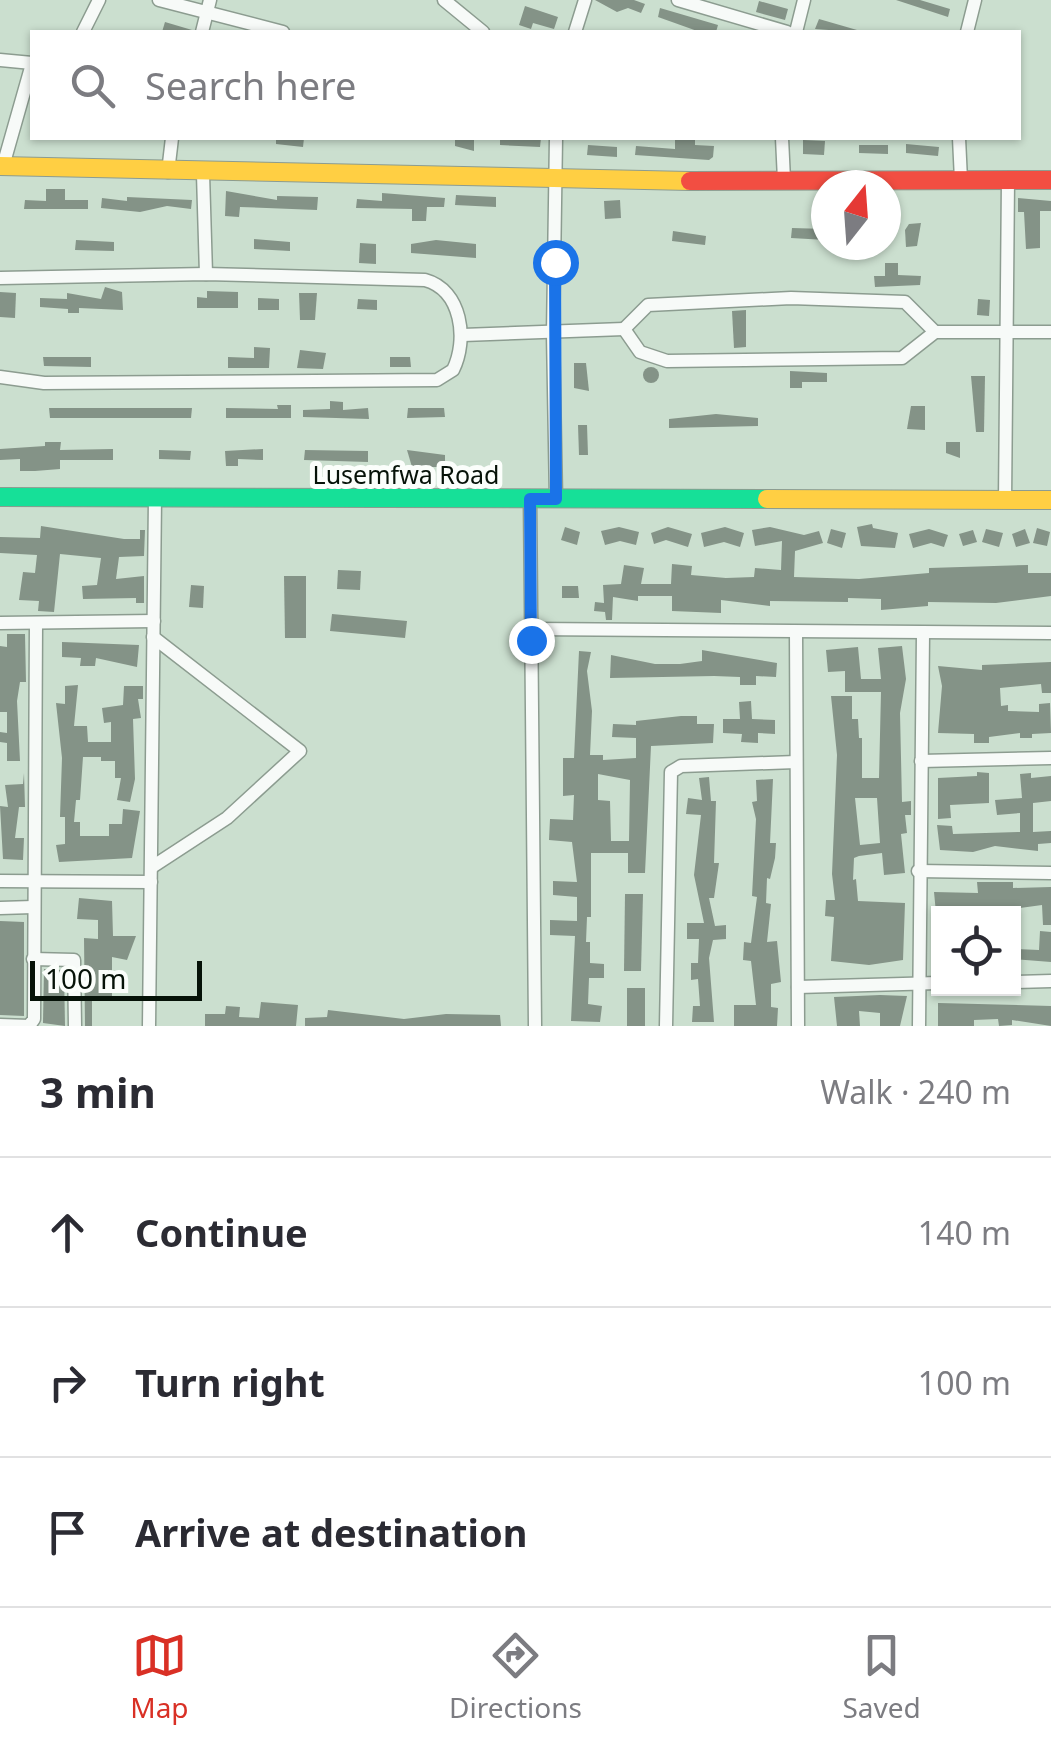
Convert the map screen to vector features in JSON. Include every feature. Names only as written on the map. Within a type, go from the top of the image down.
[{"type":"street","points":[[84,30],[99,0]]},
{"type":"street","points":[[158,0],[209,7],[276,30]]},
{"type":"street","points":[[444,0],[481,30]]},
{"type":"street","points":[[576,30],[585,0]]},
{"type":"street","points":[[678,0],[780,30]]},
{"type":"street","points":[[796,30],[804,0]]},
{"type":"street","points":[[968,30],[971,1]]},
{"type":"street","points":[[0,60],[30,64]]},
{"type":"street","points":[[30,71],[2,166],[555,182],[1051,180]]},
{"type":"street","points":[[168,172],[172,140]]},
{"type":"street","points":[[556,140],[556,499]]},
{"type":"street","points":[[782,140],[784,180]]},
{"type":"street","points":[[959,140],[961,180]]},
{"type":"street","points":[[204,174],[206,274]]},
{"type":"street","points":[[1005,500],[1008,180]]},
{"type":"street","points":[[0,278],[206,274],[425,280],[436,283],[449,296],[462,335],[453,370],[437,380],[44,383],[0,377]]},
{"type":"street","points":[[462,335],[624,330],[648,305],[791,298],[905,302],[935,332]]},
{"type":"street","points":[[624,330],[640,352],[667,361],[902,358],[935,332],[1051,332]]},
{"type":"street","name":"Lusemfwa Road","points":[[0,498],[1051,500]]},
{"type":"street","points":[[150,1026],[155,498]]},
{"type":"street","points":[[530,499],[535,1026]]},
{"type":"street","points":[[0,623],[154,621]]},
{"type":"street","points":[[0,1025],[33,1022],[36,624]]},
{"type":"street","points":[[531,629],[1051,633]]},
{"type":"street","points":[[796,632],[798,1026]]},
{"type":"street","points":[[919,1026],[923,634]]},
{"type":"street","points":[[152,867],[226,818],[300,751],[154,637]]},
{"type":"street","points":[[921,761],[1051,758]]},
{"type":"street","points":[[666,1026],[671,772],[680,766],[796,762]]},
{"type":"street","points":[[918,871],[1051,873]]},
{"type":"street","points":[[0,881],[151,882]]},
{"type":"street","points":[[0,908],[32,907]]},
{"type":"street","points":[[34,960],[74,960],[76,1026]]},
{"type":"street","points":[[1021,982],[1051,981]]},
{"type":"street","points":[[798,987],[931,983]]},
{"type":"building","points":[[595,0],[634,0],[645,4],[641,13],[628,8],[617,12]]},
{"type":"building","points":[[896,0],[920,0],[950,9],[948,17]]},
{"type":"building","points":[[759,1],[788,9],[785,20],[756,12]]},
{"type":"building","points":[[525,6],[558,17],[554,29],[533,23],[531,29],[519,25]]},
{"type":"building","points":[[660,8],[718,25],[717,30],[694,30],[658,17]]},
{"type":"building","points":[[819,19],[857,30],[829,30],[815,29]]},
{"type":"building","points":[[165,22],[192,30],[163,30]]},
{"type":"building","points":[[276,140],[304,140],[303,147],[276,144]]},
{"type":"building","points":[[455,140],[474,140],[474,151],[455,146]]},
{"type":"building","points":[[500,140],[541,140],[540,147],[500,145]]},
{"type":"building","points":[[675,140],[695,140],[695,145],[714,146],[709,160],[635,155],[636,146],[675,149]]},
{"type":"building","points":[[803,140],[825,141],[824,155],[803,154]]},
{"type":"building","points":[[906,144],[939,147],[938,156],[906,153]]},
{"type":"building","points":[[588,145],[617,147],[617,157],[587,155]]},
{"type":"building","points":[[859,145],[888,145],[888,154],[859,153]]},
{"type":"building","points":[[46,189],[65,189],[65,200],[88,200],[88,209],[24,209],[25,200],[46,201]]},
{"type":"building","points":[[226,191],[277,200],[277,196],[318,197],[317,210],[240,207],[239,217],[225,216]]},
{"type":"building","points":[[382,193],[445,198],[444,207],[427,207],[426,221],[412,221],[412,209],[356,208],[357,199],[382,201]]},
{"type":"building","points":[[456,195],[496,197],[496,207],[455,205]]},
{"type":"building","points":[[127,197],[192,200],[191,209],[167,206],[140,212],[101,208],[102,198],[127,201]]},
{"type":"building","points":[[1018,198],[1051,201],[1051,211],[1040,211],[1040,248],[1026,249],[1024,212],[1018,212]]},
{"type":"building","points":[[620,200],[621,218],[605,219],[604,201]]},
{"type":"building","points":[[921,223],[917,246],[906,247],[905,230],[909,224]]},
{"type":"building","points":[[792,228],[811,229],[811,239],[791,238]]},
{"type":"building","points":[[673,231],[706,236],[705,245],[672,241]]},
{"type":"building","points":[[254,239],[290,242],[290,251],[254,249]]},
{"type":"building","points":[[76,240],[114,242],[114,251],[75,250]]},
{"type":"building","points":[[436,240],[476,244],[476,258],[411,253],[411,244]]},
{"type":"building","points":[[360,243],[376,244],[376,264],[359,263]]},
{"type":"building","points":[[885,263],[898,263],[898,275],[921,276],[920,285],[875,287],[874,276],[885,276]]},
{"type":"building","points":[[105,287],[122,292],[123,310],[79,308],[79,313],[68,313],[68,309],[40,307],[40,298],[67,299],[67,293],[101,299]]},
{"type":"building","points":[[207,291],[238,292],[238,308],[197,308],[197,297],[207,298]]},
{"type":"building","points":[[0,292],[16,293],[15,318],[0,317]]},
{"type":"building","points":[[299,293],[317,293],[315,320],[300,320]]},
{"type":"building","points":[[258,298],[279,299],[279,310],[258,310]]},
{"type":"building","points":[[358,299],[377,300],[377,310],[357,309]]},
{"type":"building","points":[[978,299],[990,300],[989,316],[977,315]]},
{"type":"building","points":[[746,310],[746,347],[734,348],[732,311]]},
{"type":"building","points":[[254,347],[270,348],[269,368],[228,368],[228,357],[254,358]]},
{"type":"building","points":[[300,350],[326,353],[323,369],[297,368]]},
{"type":"building","points":[[43,357],[91,357],[91,367],[44,366]]},
{"type":"building","points":[[390,357],[410,357],[411,367],[390,367]]},
{"type":"building","points":[[574,363],[586,363],[589,391],[574,388]]},
{"type":"building","points":[[651,367],[659,375],[651,383],[643,375]]},
{"type":"building","points":[[790,371],[827,373],[827,382],[802,382],[802,388],[790,388]]},
{"type":"building","points":[[971,376],[985,376],[984,432],[976,432]]},
{"type":"building","points":[[330,401],[343,402],[343,410],[368,408],[369,419],[303,417],[303,410],[330,409]]},
{"type":"building","points":[[277,405],[291,405],[291,418],[226,418],[226,408],[278,409]]},
{"type":"building","points":[[911,406],[925,406],[925,430],[907,429]]},
{"type":"building","points":[[49,408],[192,408],[191,418],[50,418]]},
{"type":"building","points":[[408,408],[444,408],[445,417],[407,418]]},
{"type":"building","points":[[716,414],[758,418],[758,426],[669,428],[669,419]]},
{"type":"building","points":[[578,425],[587,425],[588,455],[579,455]]},
{"type":"building","points":[[45,442],[61,442],[60,450],[113,449],[113,460],[60,460],[60,469],[20,471],[20,459],[0,460],[0,449],[45,446]]},
{"type":"building","points":[[946,442],[960,442],[960,458],[946,453]]},
{"type":"building","points":[[263,449],[263,460],[238,459],[238,466],[226,466],[225,451]]},
{"type":"building","points":[[159,450],[191,451],[190,460],[159,459]]},
{"type":"building","points":[[305,450],[368,451],[368,462],[304,460]]},
{"type":"building","points":[[407,450],[445,455],[445,467],[412,467]]},
{"type":"building","points":[[872,524],[873,528],[898,533],[895,548],[861,546],[857,527]]},
{"type":"building","points":[[41,526],[124,539],[140,539],[140,530],[145,530],[144,556],[119,557],[116,579],[144,576],[144,603],[136,603],[136,598],[83,599],[82,586],[97,585],[101,558],[60,554],[54,612],[38,611],[39,601],[19,600],[23,572],[35,573],[37,555],[0,553],[0,537],[40,538]]},
{"type":"building","points":[[565,527],[580,532],[577,545],[561,540]]},
{"type":"building","points":[[619,527],[639,532],[636,545],[620,541],[605,545],[601,531]]},
{"type":"building","points":[[668,527],[692,534],[688,547],[666,540],[654,544],[651,533]]},
{"type":"building","points":[[725,527],[744,533],[740,547],[724,542],[704,547],[701,533]]},
{"type":"building","points":[[770,527],[804,535],[819,531],[823,543],[795,551],[794,577],[859,579],[929,573],[929,568],[1028,565],[1028,573],[1051,573],[1051,596],[996,603],[928,602],[928,606],[881,610],[881,599],[770,601],[770,606],[721,600],[721,613],[672,611],[672,596],[638,596],[638,601],[613,597],[612,620],[606,620],[605,612],[594,611],[595,602],[604,603],[603,585],[621,584],[624,565],[644,568],[641,584],[671,584],[672,564],[692,566],[691,575],[726,578],[754,577],[755,568],[781,570],[782,541],[755,546],[752,530]]},
{"type":"building","points":[[1037,528],[1050,532],[1047,546],[1033,543]]},
{"type":"building","points":[[831,529],[846,533],[842,548],[827,543]]},
{"type":"building","points":[[929,529],[948,535],[944,547],[931,543],[913,548],[909,534]]},
{"type":"building","points":[[986,529],[1003,533],[999,547],[982,542]]},
{"type":"building","points":[[1025,529],[1030,543],[1016,547],[1012,534]]},
{"type":"building","points":[[973,530],[977,542],[963,546],[959,534]]},
{"type":"building","points":[[338,570],[361,571],[360,590],[337,589]]},
{"type":"building","points":[[284,576],[306,576],[306,638],[285,638]]},
{"type":"building","points":[[191,585],[204,586],[203,608],[189,607]]},
{"type":"building","points":[[562,586],[578,586],[579,598],[562,598]]},
{"type":"building","points":[[332,614],[407,621],[405,638],[330,631]]},
{"type":"building","points":[[7,634],[25,634],[26,682],[20,682],[17,701],[20,761],[7,761],[7,743],[0,742],[0,732],[7,733],[7,712],[0,712],[0,646],[7,647]]},
{"type":"building","points":[[62,642],[139,645],[137,667],[96,658],[95,666],[80,666],[81,658],[62,657]]},
{"type":"building","points":[[902,646],[906,679],[900,713],[902,802],[911,801],[911,815],[905,815],[907,833],[901,834],[905,873],[884,875],[882,853],[854,858],[853,880],[856,879],[858,901],[905,903],[903,960],[869,965],[831,961],[834,917],[825,916],[826,900],[835,900],[832,874],[837,755],[831,696],[852,696],[852,719],[858,719],[862,738],[862,778],[879,778],[881,692],[845,692],[845,671],[828,672],[826,650],[858,647],[861,679],[881,679],[878,648]],"holes":[[[855,798],[877,798],[880,843],[860,845]]]},
{"type":"building","points":[[702,650],[777,663],[776,677],[756,676],[756,685],[740,685],[740,677],[610,678],[611,655],[655,664],[680,664],[702,661]]},
{"type":"building","points":[[579,651],[591,652],[587,671],[592,711],[590,755],[603,755],[603,760],[636,758],[636,738],[612,737],[613,724],[636,725],[636,721],[697,716],[697,724],[714,724],[713,743],[651,746],[645,873],[628,873],[628,853],[591,853],[591,917],[587,917],[586,942],[590,942],[590,963],[604,964],[604,978],[589,978],[588,1004],[602,1006],[600,1022],[571,1021],[575,936],[550,935],[550,920],[577,921],[577,897],[553,895],[553,881],[577,882],[572,842],[549,840],[550,819],[573,820],[574,795],[563,796],[563,758],[574,758]],"holes":[[[598,774],[630,780],[629,841],[611,841],[610,801],[598,800]]]},
{"type":"building","points":[[1051,662],[1051,693],[1042,693],[1041,684],[1000,688],[1001,706],[1008,705],[1008,711],[1039,712],[1039,704],[1050,703],[1051,733],[1032,734],[1032,738],[1020,738],[1020,733],[989,737],[989,743],[974,743],[974,734],[938,733],[942,686],[938,666],[982,670],[982,665]]},
{"type":"building","points":[[78,685],[74,726],[87,726],[88,742],[111,742],[111,722],[104,723],[102,708],[123,705],[124,686],[143,686],[143,699],[138,699],[141,718],[133,719],[135,779],[130,802],[117,800],[121,778],[115,778],[115,761],[83,757],[74,822],[80,822],[80,836],[109,836],[109,824],[122,824],[123,809],[140,811],[132,858],[59,862],[56,845],[65,844],[65,817],[60,817],[62,758],[56,703],[65,704],[65,686]]},
{"type":"building","points":[[751,701],[752,719],[775,720],[775,734],[758,733],[758,743],[741,742],[742,734],[723,733],[723,719],[740,719],[739,702]]},
{"type":"building","points":[[977,772],[989,773],[989,803],[950,805],[951,818],[938,819],[938,778],[977,776]]},
{"type":"building","points":[[24,773],[25,807],[19,807],[15,838],[24,838],[23,860],[3,859],[0,806],[8,807],[5,785],[23,784]]},
{"type":"building","points":[[1031,773],[1031,778],[1051,776],[1051,801],[1033,803],[1033,832],[1051,831],[1051,843],[1038,844],[1038,851],[995,846],[973,852],[940,850],[937,825],[952,826],[953,834],[1020,832],[1020,813],[997,815],[995,800],[1022,798],[1020,774]]},
{"type":"building","points":[[709,777],[711,801],[716,801],[714,863],[719,863],[714,898],[709,898],[715,926],[726,925],[726,939],[713,940],[709,958],[714,1022],[692,1022],[693,1006],[700,1006],[698,979],[691,980],[691,963],[698,963],[699,939],[687,939],[687,923],[704,923],[694,875],[701,815],[686,814],[688,798],[702,800],[699,778]]},
{"type":"building","points":[[773,779],[770,843],[776,843],[770,879],[767,878],[766,903],[771,904],[767,942],[777,941],[781,982],[771,984],[771,1007],[778,1008],[777,1026],[734,1026],[734,1005],[756,1005],[751,961],[743,960],[744,942],[751,943],[757,897],[752,896],[756,819],[752,802],[757,801],[756,780]]},
{"type":"building","points":[[977,882],[1013,882],[1013,888],[1051,887],[1051,925],[1043,925],[1042,905],[935,906],[934,892],[978,893]]},
{"type":"building","points":[[625,894],[643,894],[641,971],[624,971]]},
{"type":"building","points":[[79,898],[112,901],[113,936],[136,936],[127,960],[112,957],[112,999],[92,999],[92,1026],[85,1026],[84,938],[98,939],[98,920],[77,919]]},
{"type":"building","points":[[0,921],[24,922],[24,1016],[0,1015]]},
{"type":"building","points":[[1040,931],[1051,932],[1051,962],[1021,960],[1021,949],[1039,950]]},
{"type":"building","points":[[44,969],[64,970],[65,1026],[43,1023]]},
{"type":"building","points":[[627,988],[645,988],[645,1026],[627,1026]]},
{"type":"building","points":[[907,996],[900,1026],[880,1026],[880,1013],[859,1011],[860,1026],[837,1026],[834,997]]},
{"type":"building","points":[[261,1002],[298,1005],[296,1026],[205,1026],[205,1014],[225,1014],[226,1006],[240,1007],[239,1017],[259,1018]]},
{"type":"building","points":[[938,1003],[1051,1006],[1051,1026],[1012,1020],[1012,1025],[999,1026],[998,1019],[974,1020],[974,1026],[938,1026]]},
{"type":"building","points":[[328,1010],[404,1019],[446,1014],[500,1015],[501,1026],[305,1026],[305,1018],[327,1017]]},
{"type":"traffic: fast","points":[[0,497],[767,499]]},
{"type":"traffic: slow","points":[[0,166],[690,181]]},
{"type":"traffic: slow","points":[[767,499],[1051,500]]},
{"type":"traffic: jam","points":[[690,181],[1051,180]]},
{"type":"route","points":[[531,640],[530,499],[556,499],[555,262]]}]
